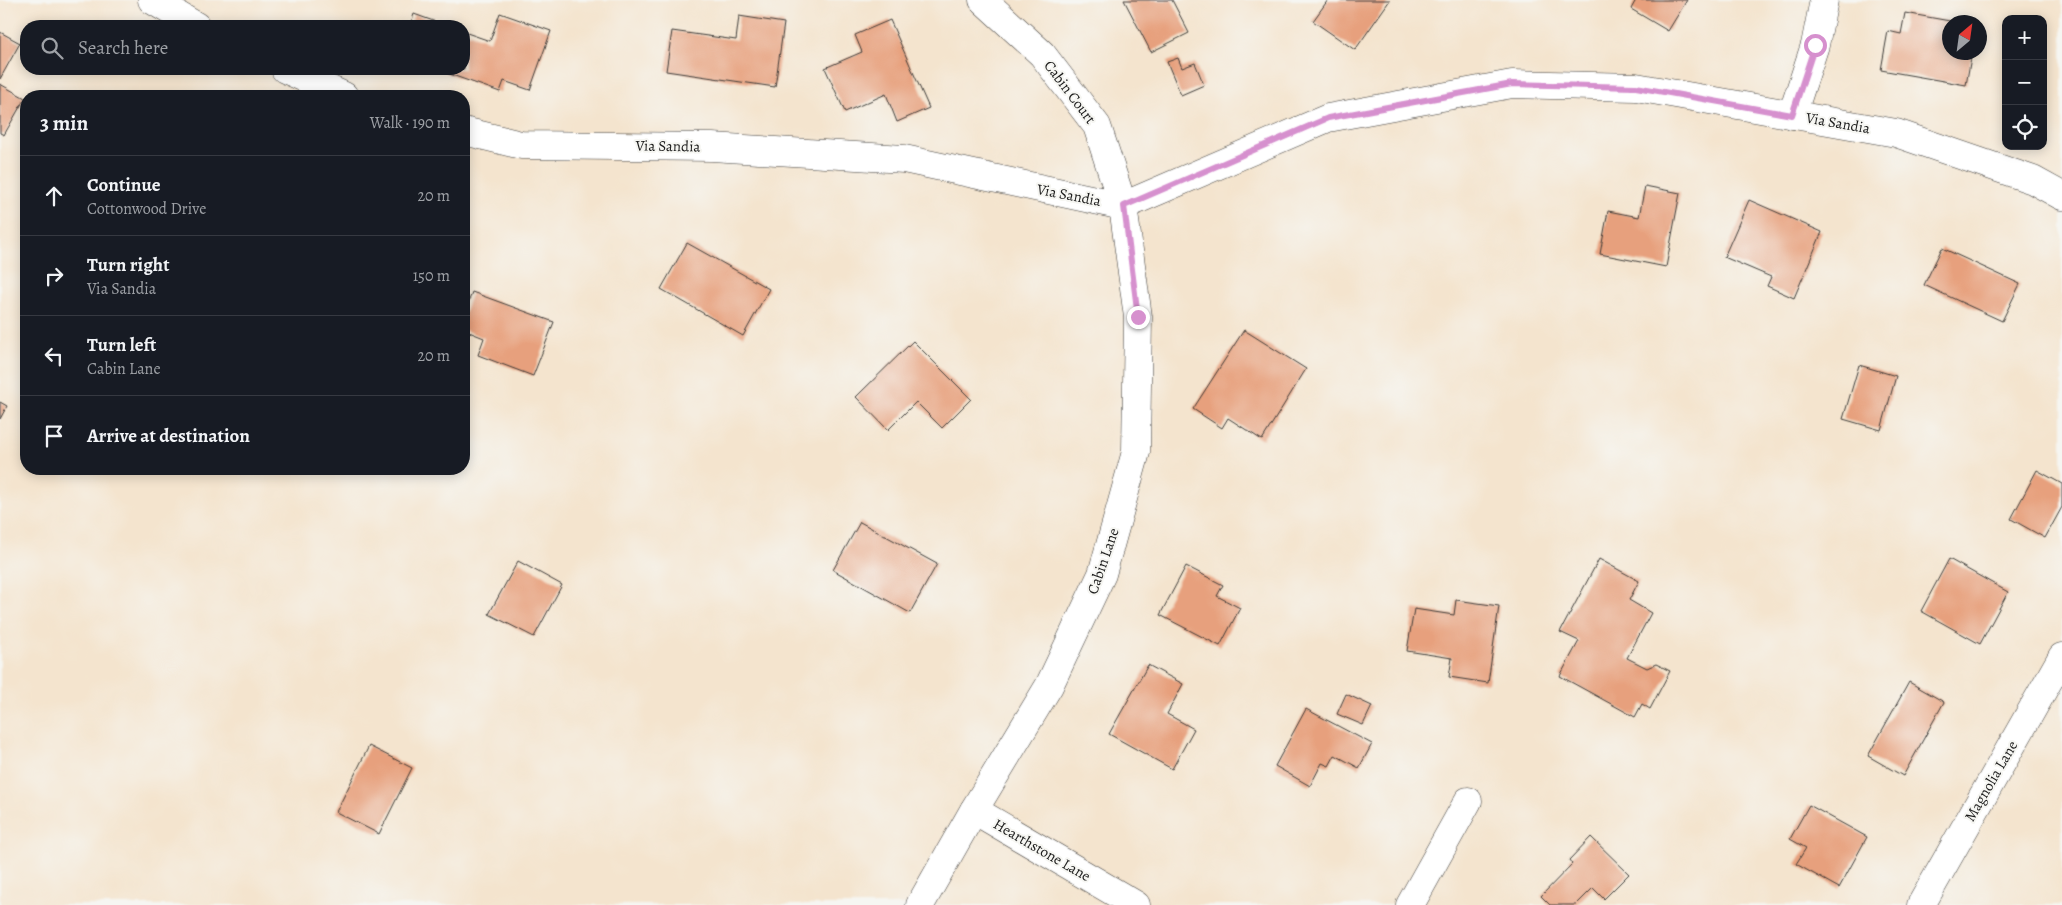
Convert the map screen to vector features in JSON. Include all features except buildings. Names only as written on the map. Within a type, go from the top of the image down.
[{"type":"street","points":[[152,0],[186,20]]},
{"type":"street","name":"Cabin Court","points":[[983,0],[1042,54],[1097,126],[1124,206]]},
{"type":"street","points":[[1792,115],[1815,45],[1824,0]]},
{"type":"street","points":[[298,75],[331,90]]},
{"type":"street","name":"Via Sandia","points":[[470,132],[522,145],[712,146],[904,159],[1124,206],[1328,118],[1512,84],[1636,87],[1896,134],[2033,180],[2062,196]]},
{"type":"street","name":"Cabin Lane","points":[[920,905],[974,810],[1049,686],[1102,574],[1136,452],[1138,317],[1124,206]]},
{"type":"street","name":"Magnolia Lane","points":[[1921,905],[2062,657]]},
{"type":"street","points":[[1410,905],[1468,801]]},
{"type":"street","name":"Hearthstone Lane","points":[[974,810],[1136,905]]},
{"type":"route","points":[[1138,317],[1124,206],[1328,118],[1512,84],[1636,87],[1792,115],[1815,45]]}]
